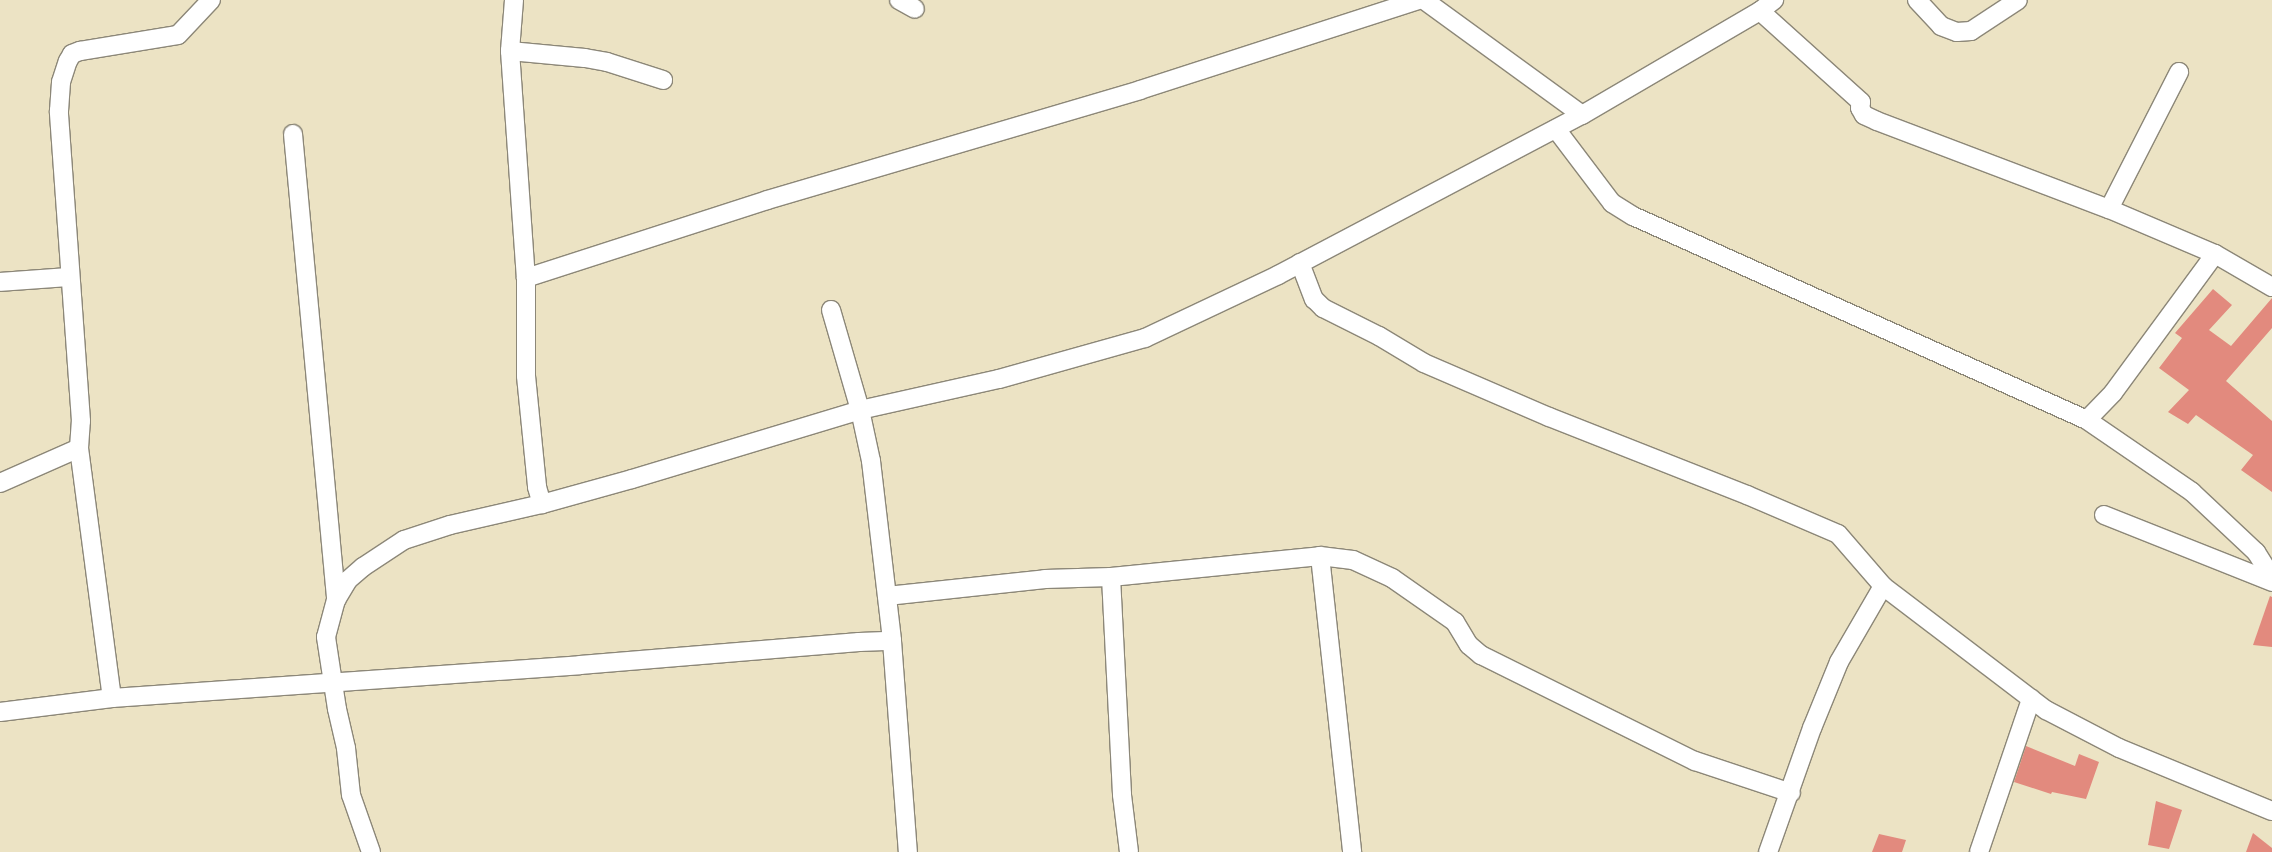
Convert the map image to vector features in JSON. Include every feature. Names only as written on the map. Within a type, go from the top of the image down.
[{"type":"street","points":[[112,698],[79,448],[81,421],[59,111],[61,82],[72,54],[80,50],[178,35],[211,0]]},
{"type":"street","points":[[514,0],[510,51],[526,278],[526,376],[537,487],[542,504]]},
{"type":"street","points":[[899,0],[915,9]]},
{"type":"street","points":[[526,278],[767,200],[1140,90],[1418,0]]},
{"type":"street","points":[[1424,0],[1582,115]]},
{"type":"street","points":[[1917,0],[1941,26],[1957,32],[1971,31],[2018,0]]},
{"type":"street","points":[[371,852],[351,795],[346,748],[326,637],[336,600],[348,580],[363,567],[404,540],[450,525],[542,504],[860,410],[999,379],[1146,338],[1300,264],[1556,129],[1770,3],[1860,102],[1860,108],[1864,115],[1931,144],[2109,209],[2215,254],[2272,287]]},
{"type":"street","points":[[510,51],[585,58],[663,80]]},
{"type":"street","points":[[2109,209],[2178,72]]},
{"type":"street","points":[[1556,129],[1612,203],[1633,216],[2086,420],[2192,492],[2256,552],[2272,580]]},
{"type":"street","points":[[293,134],[336,600]]},
{"type":"street","points":[[2086,420],[2113,393],[2215,254]]},
{"type":"street","points":[[1300,264],[1314,299],[1323,308],[1380,336],[1424,362],[1548,417],[1747,495],[1838,534],[1883,586],[2046,710],[2119,748],[2272,811]]},
{"type":"street","points":[[0,282],[70,277]]},
{"type":"street","points":[[831,310],[860,410],[871,460],[892,641],[905,852]]},
{"type":"street","points":[[0,483],[79,448]]},
{"type":"street","points":[[2104,515],[2272,580]]},
{"type":"street","points":[[887,596],[1045,579],[1111,577],[1320,556],[1353,560],[1392,578],[1455,622],[1469,645],[1481,655],[1695,761],[1790,793]]},
{"type":"street","points":[[1320,556],[1352,852]]},
{"type":"street","points":[[1111,577],[1122,795],[1128,852]]},
{"type":"street","points":[[1768,852],[1812,728],[1839,662],[1883,586]]},
{"type":"street","points":[[0,712],[112,698],[892,641]]},
{"type":"street","points":[[1979,852],[2030,699]]},
{"type":"building","points":[[2213,289],[2232,305],[2209,330],[2231,346],[2272,298],[2272,328],[2226,381],[2272,421],[2272,492],[2241,470],[2253,455],[2196,415],[2188,424],[2168,412],[2189,390],[2159,368],[2182,338],[2175,333]]},
{"type":"building","points":[[2270,596],[2272,597],[2272,647],[2253,645]]},
{"type":"building","points":[[2026,746],[2075,766],[2079,754],[2099,762],[2086,799],[2052,792],[2051,794],[2014,782]]},
{"type":"building","points":[[2156,801],[2182,810],[2169,849],[2148,845]]},
{"type":"building","points":[[2253,833],[2272,848],[2272,852],[2246,852]]},
{"type":"building","points":[[1879,834],[1906,840],[1902,852],[1872,852]]}]
